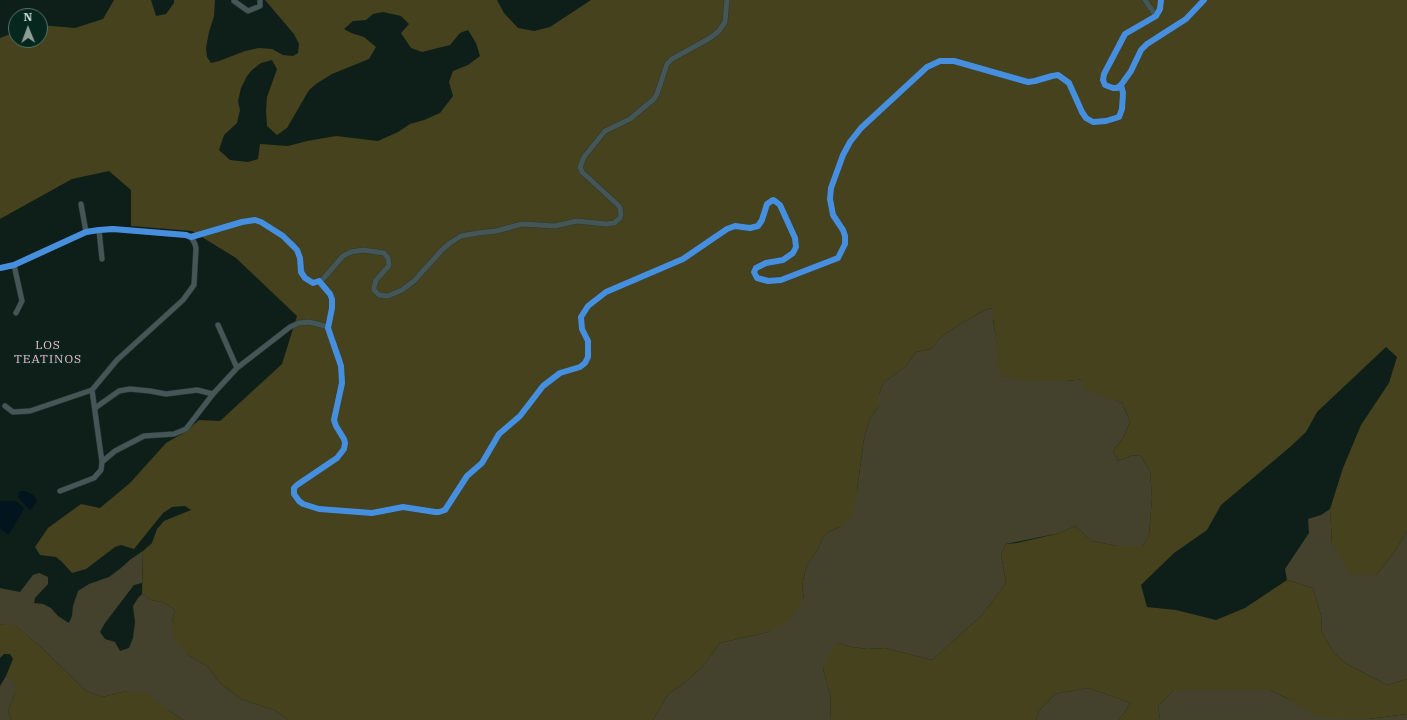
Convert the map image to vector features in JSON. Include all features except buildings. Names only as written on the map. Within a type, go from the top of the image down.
[{"type":"street","points":[[234,1],[248,11],[260,6],[260,0]]},
{"type":"street","points":[[0,268],[14,265],[86,232],[98,230],[120,230],[191,236],[242,222],[255,220],[261,222],[283,236],[297,250],[300,258],[301,272],[304,278],[313,283],[319,281],[330,272],[337,262],[346,254],[356,250],[378,251],[384,253],[387,256],[389,265],[376,280],[374,290],[379,295],[388,296],[402,290],[414,281],[442,250],[461,236],[478,232],[496,231],[522,224],[549,226],[574,221],[606,224],[614,223],[619,220],[621,215],[618,205],[582,172],[580,167],[584,157],[605,131],[630,119],[654,99],[667,64],[672,58],[710,38],[719,31],[725,22],[727,0]]},
{"type":"street","points":[[1145,0],[1156,16]]},
{"type":"street","points":[[1161,0],[1160,9],[1156,16],[1124,34],[1104,74],[1103,80],[1105,85],[1118,88],[1131,71],[1141,50],[1147,44],[1186,19],[1204,0]]},
{"type":"street","points":[[319,281],[326,288],[332,299],[332,308],[328,328],[341,366],[342,383],[334,420],[344,439],[345,446],[342,453],[337,458],[297,485],[294,488],[294,494],[303,504],[319,509],[372,513],[402,507],[435,512],[442,511],[448,506],[467,476],[482,463],[499,434],[520,416],[543,386],[560,373],[580,367],[585,363],[588,357],[588,341],[582,329],[581,317],[588,306],[606,292],[683,259],[727,229],[735,226],[750,228],[758,226],[762,220],[767,204],[773,200],[780,205],[795,238],[796,247],[793,253],[783,260],[756,268],[754,272],[757,278],[764,281],[777,281],[822,266],[838,258],[845,244],[845,236],[844,230],[833,215],[830,199],[831,188],[843,155],[850,142],[861,128],[927,67],[940,61],[954,61],[1028,82],[1058,75],[1069,82],[1082,112],[1086,118],[1093,122],[1106,121],[1119,117],[1122,109],[1123,93],[1121,85]]},
{"type":"street","points":[[81,204],[86,232]]},
{"type":"street","points":[[98,230],[102,259]]},
{"type":"street","points":[[5,406],[13,412],[30,410],[92,390],[117,360],[183,300],[194,285],[196,248],[191,236]]},
{"type":"street","points":[[14,265],[22,301],[16,313]]},
{"type":"street","points":[[102,462],[115,451],[144,436],[174,434],[186,429],[237,368],[294,324],[309,322],[328,328]]},
{"type":"street","points":[[218,324],[237,368]]},
{"type":"street","points":[[95,408],[119,391],[130,389],[166,394],[197,390],[214,394]]},
{"type":"street","points":[[60,491],[94,478],[101,470],[102,462],[92,390]]},
{"type":"shaded area","points":[[114,0],[151,0],[156,16],[166,14],[174,3],[174,0],[215,0],[214,16],[206,48],[207,57],[211,63],[245,51],[259,48],[272,49],[283,55],[293,56],[298,53],[299,44],[294,34],[265,0],[497,0],[504,13],[518,28],[534,31],[550,27],[591,0],[1407,0],[1407,531],[1393,554],[1376,575],[1351,574],[1332,544],[1330,509],[1343,468],[1361,425],[1389,383],[1397,357],[1386,347],[1317,412],[1306,432],[1221,505],[1207,530],[1174,553],[1141,585],[1147,607],[1176,610],[1216,620],[1245,608],[1287,580],[1313,588],[1321,615],[1322,633],[1334,653],[1347,664],[1387,685],[1407,679],[1407,714],[1368,719],[1320,717],[1270,690],[1174,690],[1158,706],[1160,720],[1119,720],[1131,703],[1088,688],[1055,694],[1039,711],[1036,720],[831,720],[830,695],[823,669],[828,655],[838,643],[867,649],[885,648],[932,660],[982,615],[1006,583],[1001,554],[1006,544],[1017,543],[1060,533],[1075,526],[1092,541],[1117,546],[1143,546],[1149,535],[1152,498],[1150,471],[1140,455],[1130,456],[1118,461],[1113,451],[1124,437],[1130,421],[1122,403],[1083,389],[1083,379],[1068,381],[1032,381],[1001,376],[993,309],[989,308],[941,337],[931,349],[916,352],[906,366],[883,383],[879,394],[879,406],[870,418],[864,439],[853,514],[840,527],[828,532],[822,539],[818,549],[806,567],[802,586],[804,598],[793,617],[768,632],[720,643],[704,665],[682,685],[668,694],[653,720],[288,720],[276,711],[241,699],[220,683],[207,666],[188,655],[175,640],[172,622],[175,610],[163,602],[151,600],[142,594],[143,551],[152,543],[157,529],[164,521],[191,510],[185,506],[172,507],[163,513],[134,549],[121,545],[115,547],[86,569],[72,573],[56,557],[40,555],[35,547],[48,528],[81,504],[100,508],[130,483],[166,443],[185,432],[199,420],[220,421],[282,364],[297,316],[236,258],[192,231],[131,226],[131,190],[109,171],[72,179],[0,219],[0,38],[8,35],[8,48],[48,48],[48,26],[75,28],[103,19]],"holes":[[[383,12],[401,16],[409,24],[401,33],[411,48],[422,52],[450,45],[460,33],[468,30],[476,43],[480,56],[468,65],[453,71],[449,82],[453,96],[440,113],[410,124],[398,132],[378,141],[336,136],[288,146],[260,144],[258,159],[248,162],[230,160],[219,150],[224,135],[237,123],[240,110],[238,101],[241,88],[247,76],[261,63],[272,60],[277,69],[267,97],[266,110],[267,126],[277,135],[287,128],[309,90],[316,84],[332,74],[369,59],[376,47],[364,37],[344,29],[353,21],[366,20],[373,14]]]},
{"type":"shaded area","points":[[989,308],[993,309],[993,320],[1002,376],[1068,381],[1083,379],[1104,396],[1122,403],[1130,421],[1124,437],[1113,451],[1118,461],[1130,456],[1140,455],[1150,471],[1152,498],[1149,535],[1143,546],[1117,546],[1092,541],[1075,526],[1060,533],[1006,544],[1001,554],[1006,583],[982,615],[932,660],[885,648],[867,649],[838,643],[823,669],[830,695],[831,720],[653,720],[668,694],[682,685],[704,665],[720,643],[768,632],[804,598],[802,586],[806,567],[818,549],[822,539],[828,532],[840,527],[857,490],[864,439],[870,418],[879,406],[879,394],[883,383],[906,366],[916,352],[931,349],[941,337]]},
{"type":"shaded area","points":[[1330,509],[1332,544],[1376,575],[1393,554],[1407,531],[1407,679],[1387,685],[1347,664],[1334,653],[1322,633],[1321,615],[1313,588],[1287,580],[1285,569],[1309,533],[1308,519],[1321,515]]},
{"type":"shaded area","points":[[143,551],[142,583],[134,585],[105,623],[100,632],[105,639],[115,642],[120,651],[129,648],[133,638],[135,622],[133,606],[138,598],[142,594],[151,600],[163,602],[175,610],[172,622],[188,655],[207,666],[220,683],[241,699],[276,711],[288,720],[183,720],[168,710],[126,691],[103,697],[86,691],[42,648],[17,627],[0,624],[0,588],[20,592],[33,575],[39,573],[48,577],[48,584],[35,598],[34,603],[43,604],[51,608],[58,616],[69,623],[78,591],[89,584],[109,577]]},
{"type":"shaded area","points":[[0,624],[16,626],[42,648],[86,691],[103,697],[126,691],[149,694],[183,720],[11,720],[8,711],[15,693],[15,682],[6,676],[13,659],[10,654],[4,654],[0,658]]},
{"type":"shaded area","points":[[6,676],[15,681],[15,693],[8,711],[11,720],[0,720],[0,686]]},
{"type":"shaded area","points":[[1088,688],[1131,703],[1119,720],[1036,720],[1039,711],[1055,694]]},
{"type":"shaded area","points":[[1174,690],[1270,690],[1288,699],[1368,719],[1407,714],[1407,720],[1160,720],[1158,706]]},
{"type":"water","points":[[21,491],[25,491],[36,498],[37,501],[32,509],[30,510],[18,497]]},
{"type":"water","points":[[0,501],[17,502],[24,509],[9,534],[0,528]]},
{"type":"cycle path","points":[[1161,0],[1160,9],[1156,16],[1125,34],[1104,74],[1103,80],[1105,85],[1113,88],[1117,88],[1121,85],[1131,71],[1141,50],[1147,44],[1186,19],[1204,0]]},
{"type":"cycle path","points":[[0,268],[14,265],[86,232],[113,229],[186,235],[191,237],[242,222],[255,220],[261,222],[283,236],[297,250],[300,258],[301,272],[305,278],[313,283],[319,281],[330,294],[332,299],[332,308],[328,328],[341,366],[342,383],[334,420],[344,439],[344,449],[337,458],[297,485],[294,488],[294,494],[303,504],[319,509],[372,513],[403,507],[439,512],[445,510],[467,476],[482,463],[499,434],[520,416],[543,386],[560,373],[580,367],[585,363],[588,357],[588,341],[582,329],[581,317],[588,306],[606,292],[683,259],[727,229],[735,226],[750,228],[758,226],[762,220],[767,204],[773,200],[780,205],[795,238],[796,247],[793,253],[783,260],[766,263],[756,268],[754,272],[757,278],[768,281],[781,280],[838,258],[845,244],[845,236],[843,230],[833,215],[830,199],[831,188],[843,155],[850,142],[861,128],[927,67],[940,61],[954,61],[1028,82],[1058,75],[1069,83],[1082,112],[1086,118],[1093,122],[1106,121],[1119,117],[1122,109],[1123,93],[1121,85]]},
{"type":"district","name":"LOS TEATINOS","points":[[48,353]]}]
